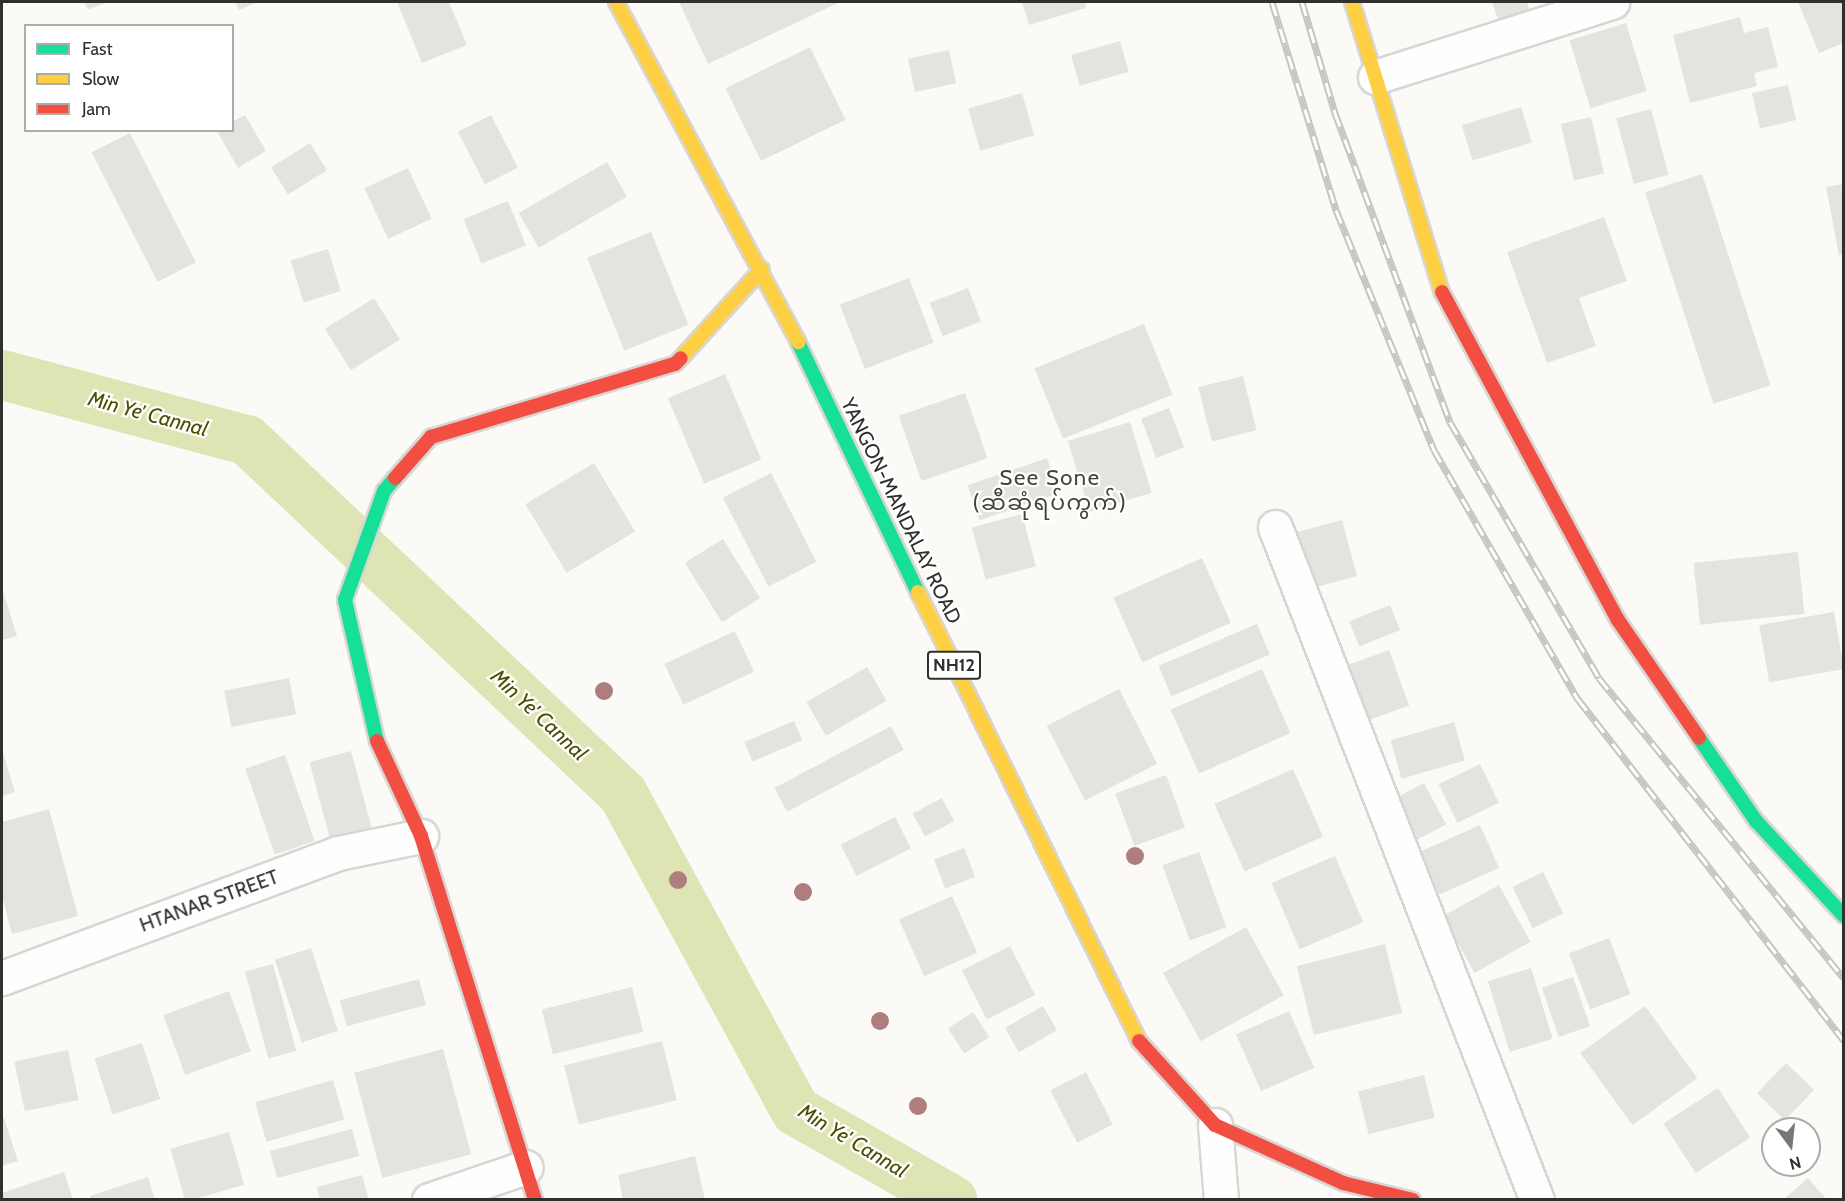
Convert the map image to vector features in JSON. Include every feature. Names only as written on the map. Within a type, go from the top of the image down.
[{"type":"main road","name":"YANGON-MANDALAY ROAD","points":[[616,2],[762,269],[1131,1032],[1215,1125],[1343,1184],[1413,1200]]},
{"type":"main road","points":[[1352,2],[1443,294],[1618,620],[1756,821],[1844,916]]},
{"type":"main road","points":[[535,1200],[421,836],[380,749],[345,600],[384,491],[431,437],[675,364],[762,269]]},
{"type":"street","points":[[1375,77],[1612,2]]},
{"type":"street","points":[[1275,527],[1537,1200]]},
{"type":"street","name":"HTANAR STREET","points":[[2,978],[338,853],[421,836]]},
{"type":"street","points":[[1215,1125],[1220,1193]]},
{"type":"street","points":[[429,1200],[526,1167]]},
{"type":"building","points":[[84,2],[107,2],[88,10]]},
{"type":"building","points":[[235,2],[258,2],[239,10]]},
{"type":"building","points":[[397,2],[449,2],[467,45],[422,63]]},
{"type":"building","points":[[679,2],[838,2],[838,3],[708,64]]},
{"type":"building","points":[[1022,2],[1085,2],[1086,8],[1029,25]]},
{"type":"building","points":[[1492,2],[1527,2],[1530,12],[1499,22]]},
{"type":"building","points":[[1798,2],[1844,2],[1844,43],[1819,53]]},
{"type":"building","points":[[1740,17],[1744,33],[1768,27],[1778,67],[1754,73],[1757,86],[1690,103],[1673,35]]},
{"type":"building","points":[[1626,23],[1647,91],[1590,108],[1570,40]]},
{"type":"building","points":[[1120,41],[1129,72],[1080,86],[1071,55]]},
{"type":"building","points":[[810,47],[846,120],[761,161],[726,88]]},
{"type":"building","points":[[949,50],[956,83],[915,92],[908,59]]},
{"type":"building","points":[[1788,85],[1796,120],[1760,128],[1752,93]]},
{"type":"building","points":[[1022,93],[1034,135],[980,151],[968,108]]},
{"type":"building","points":[[1521,107],[1532,142],[1473,161],[1462,125]]},
{"type":"building","points":[[1651,109],[1669,175],[1634,184],[1616,118]]},
{"type":"building","points":[[245,115],[266,151],[238,168],[218,132],[234,132],[234,121]]},
{"type":"building","points":[[491,115],[518,168],[485,184],[458,132]]},
{"type":"building","points":[[1591,117],[1604,174],[1574,180],[1561,124]]},
{"type":"building","points":[[130,133],[196,262],[158,282],[92,153]]},
{"type":"building","points":[[310,143],[327,170],[288,195],[271,167]]},
{"type":"building","points":[[607,162],[627,197],[539,248],[519,213]]},
{"type":"building","points":[[408,168],[432,219],[388,239],[364,188]]},
{"type":"building","points":[[1702,174],[1771,385],[1714,404],[1645,193]]},
{"type":"building","points":[[1844,184],[1844,254],[1839,255],[1826,187]]},
{"type":"building","points":[[508,201],[526,246],[481,263],[463,219]]},
{"type":"building","points":[[1604,217],[1627,281],[1579,298],[1596,346],[1547,363],[1507,252]]},
{"type":"building","points":[[651,232],[688,325],[624,351],[587,258]]},
{"type":"building","points":[[328,249],[341,291],[304,302],[291,260]]},
{"type":"building","points":[[909,278],[934,342],[865,369],[840,305]]},
{"type":"building","points":[[968,288],[981,322],[943,336],[930,303]]},
{"type":"building","points":[[374,298],[400,340],[351,370],[325,329]]},
{"type":"building","points":[[1144,324],[1172,394],[1063,439],[1035,368]]},
{"type":"building","points":[[725,374],[761,460],[704,484],[668,398]]},
{"type":"building","points":[[1243,376],[1257,430],[1212,441],[1198,387]]},
{"type":"building","points":[[965,393],[987,458],[921,481],[899,416]]},
{"type":"building","points":[[1169,408],[1184,447],[1156,458],[1141,419]]},
{"type":"building","points":[[1130,422],[1152,493],[1089,512],[1068,441]]},
{"type":"building","points":[[1047,458],[1059,493],[980,520],[968,485]]},
{"type":"building","points":[[594,463],[635,532],[567,573],[525,504]]},
{"type":"building","points":[[771,473],[816,562],[768,587],[723,498]]},
{"type":"building","points":[[1022,514],[1036,566],[986,580],[972,527]]},
{"type":"building","points":[[1342,520],[1357,576],[1307,589],[1292,533]]},
{"type":"building","points":[[723,539],[760,598],[722,622],[685,563]]},
{"type":"building","points":[[1798,552],[1804,614],[1700,625],[1694,563]]},
{"type":"building","points":[[1202,558],[1231,623],[1142,662],[1113,597]]},
{"type":"building","points":[[2,588],[17,636],[2,640]]},
{"type":"building","points":[[1390,605],[1400,630],[1359,647],[1349,621]]},
{"type":"building","points":[[1834,612],[1844,669],[1769,682],[1759,625]]},
{"type":"building","points":[[1257,624],[1270,654],[1171,696],[1159,666]]},
{"type":"building","points":[[735,631],[754,672],[683,705],[664,664]]},
{"type":"building","points":[[1389,650],[1409,705],[1362,723],[1342,667]]},
{"type":"building","points":[[867,667],[886,701],[826,736],[806,702]]},
{"type":"building","points":[[1262,669],[1290,733],[1199,774],[1171,710]]},
{"type":"building","points":[[289,678],[296,714],[231,727],[224,691]]},
{"type":"building","points":[[1119,689],[1157,764],[1085,801],[1047,726]]},
{"type":"building","points":[[794,721],[802,740],[752,761],[744,742]]},
{"type":"building","points":[[1454,722],[1465,760],[1402,779],[1391,740]]},
{"type":"building","points":[[891,726],[904,750],[787,812],[774,788]]},
{"type":"building","points":[[2,749],[15,792],[2,796]]},
{"type":"building","points":[[351,751],[372,830],[331,841],[309,762]]},
{"type":"building","points":[[285,755],[315,841],[275,855],[245,769]]},
{"type":"building","points":[[1480,764],[1499,803],[1458,823],[1439,784]]},
{"type":"building","points":[[1293,769],[1323,837],[1245,872],[1214,804]]},
{"type":"building","points":[[1166,775],[1185,828],[1134,846],[1115,793]]},
{"type":"building","points":[[1424,783],[1446,824],[1412,843],[1390,801]]},
{"type":"building","points":[[942,798],[954,821],[925,836],[913,813]]},
{"type":"building","points":[[49,809],[78,916],[12,934],[2,896],[2,822]]},
{"type":"building","points":[[895,817],[911,848],[857,876],[841,845]]},
{"type":"building","points":[[1480,825],[1499,868],[1427,900],[1408,857]]},
{"type":"building","points":[[964,848],[975,877],[945,888],[934,859]]},
{"type":"building","points":[[1199,852],[1226,927],[1190,941],[1162,865]]},
{"type":"building","points":[[1335,856],[1363,922],[1300,949],[1271,883]]},
{"type":"building","points":[[1543,872],[1563,913],[1533,928],[1512,887]]},
{"type":"building","points":[[1499,885],[1531,942],[1475,973],[1443,916]]},
{"type":"building","points":[[952,896],[977,953],[924,976],[899,920]]},
{"type":"building","points":[[1246,927],[1284,995],[1201,1041],[1163,973]]},
{"type":"building","points":[[1609,938],[1631,994],[1590,1009],[1569,953]]},
{"type":"building","points":[[1385,944],[1402,1013],[1314,1035],[1297,966]]},
{"type":"building","points":[[1010,946],[1035,995],[987,1020],[962,971]]},
{"type":"building","points":[[311,948],[338,1031],[302,1042],[275,960]]},
{"type":"building","points":[[273,964],[296,1051],[268,1058],[245,972]]},
{"type":"building","points":[[1531,968],[1553,1039],[1510,1052],[1488,981]]},
{"type":"building","points":[[1573,977],[1590,1026],[1559,1037],[1542,988]]},
{"type":"building","points":[[419,979],[426,1005],[347,1026],[340,1000]]},
{"type":"building","points":[[632,987],[643,1032],[553,1054],[542,1009]]},
{"type":"building","points":[[229,991],[251,1051],[185,1075],[163,1015]]},
{"type":"building","points":[[1043,1006],[1057,1030],[1019,1052],[1005,1028]]},
{"type":"building","points":[[1645,1006],[1697,1078],[1633,1125],[1580,1053]]},
{"type":"building","points":[[1289,1011],[1314,1068],[1261,1091],[1236,1035]]},
{"type":"building","points":[[973,1012],[989,1037],[964,1053],[948,1028]]},
{"type":"building","points":[[662,1041],[677,1100],[579,1125],[564,1065]]},
{"type":"building","points":[[142,1043],[160,1099],[113,1115],[94,1058]]},
{"type":"building","points":[[443,1049],[471,1154],[382,1178],[354,1073]]},
{"type":"building","points":[[68,1050],[79,1100],[25,1111],[14,1061]]},
{"type":"building","points":[[1786,1063],[1814,1090],[1788,1117],[1781,1117],[1757,1093]]},
{"type":"building","points":[[1086,1072],[1113,1125],[1077,1143],[1050,1090]]},
{"type":"building","points":[[1424,1075],[1435,1118],[1369,1134],[1358,1091]]},
{"type":"building","points":[[333,1080],[344,1119],[266,1142],[255,1102]]},
{"type":"building","points":[[1718,1088],[1750,1137],[1696,1173],[1663,1123]]},
{"type":"building","points":[[4,1118],[18,1161],[2,1166],[2,1119]]},
{"type":"building","points":[[352,1129],[359,1156],[277,1178],[270,1151]]},
{"type":"building","points":[[229,1132],[244,1185],[185,1200],[170,1149]]},
{"type":"building","points":[[695,1156],[705,1200],[623,1200],[618,1175]]},
{"type":"building","points":[[64,1172],[73,1200],[2,1200],[2,1193]]},
{"type":"building","points":[[362,1175],[369,1200],[320,1200],[317,1187]]},
{"type":"building","points":[[148,1177],[155,1200],[91,1200],[90,1196]]},
{"type":"building","points":[[1808,1178],[1827,1200],[1783,1200]]},
{"type":"waterway","name":"Min Ye' Cannal","points":[[2,375],[247,440],[623,794],[796,1111],[952,1200]]},
{"type":"railway","points":[[1272,2],[1336,210],[1434,450],[1578,699],[1844,1041]]},
{"type":"railway","points":[[1302,2],[1335,113],[1450,422],[1599,678],[1844,978]]},
{"type":"traffic: fast","points":[[798,342],[918,592]]},
{"type":"traffic: fast","points":[[377,741],[345,600],[384,491],[395,478]]},
{"type":"traffic: fast","points":[[1699,738],[1756,821],[1844,916]]},
{"type":"traffic: slow","points":[[616,2],[798,342]]},
{"type":"traffic: slow","points":[[1352,2],[1442,292]]},
{"type":"traffic: slow","points":[[681,358],[762,269]]},
{"type":"traffic: slow","points":[[918,592],[1139,1041]]},
{"type":"traffic: jam","points":[[1442,292],[1618,620],[1699,738]]},
{"type":"traffic: jam","points":[[395,478],[431,437],[675,364],[681,358]]},
{"type":"traffic: jam","points":[[377,741],[421,836],[535,1200]]},
{"type":"traffic: jam","points":[[1139,1041],[1215,1125],[1343,1183],[1413,1200]]},
{"type":"district","name":"See Sone (ဆီဆုံရပ်ကွက်)","points":[[1050,490]]}]
